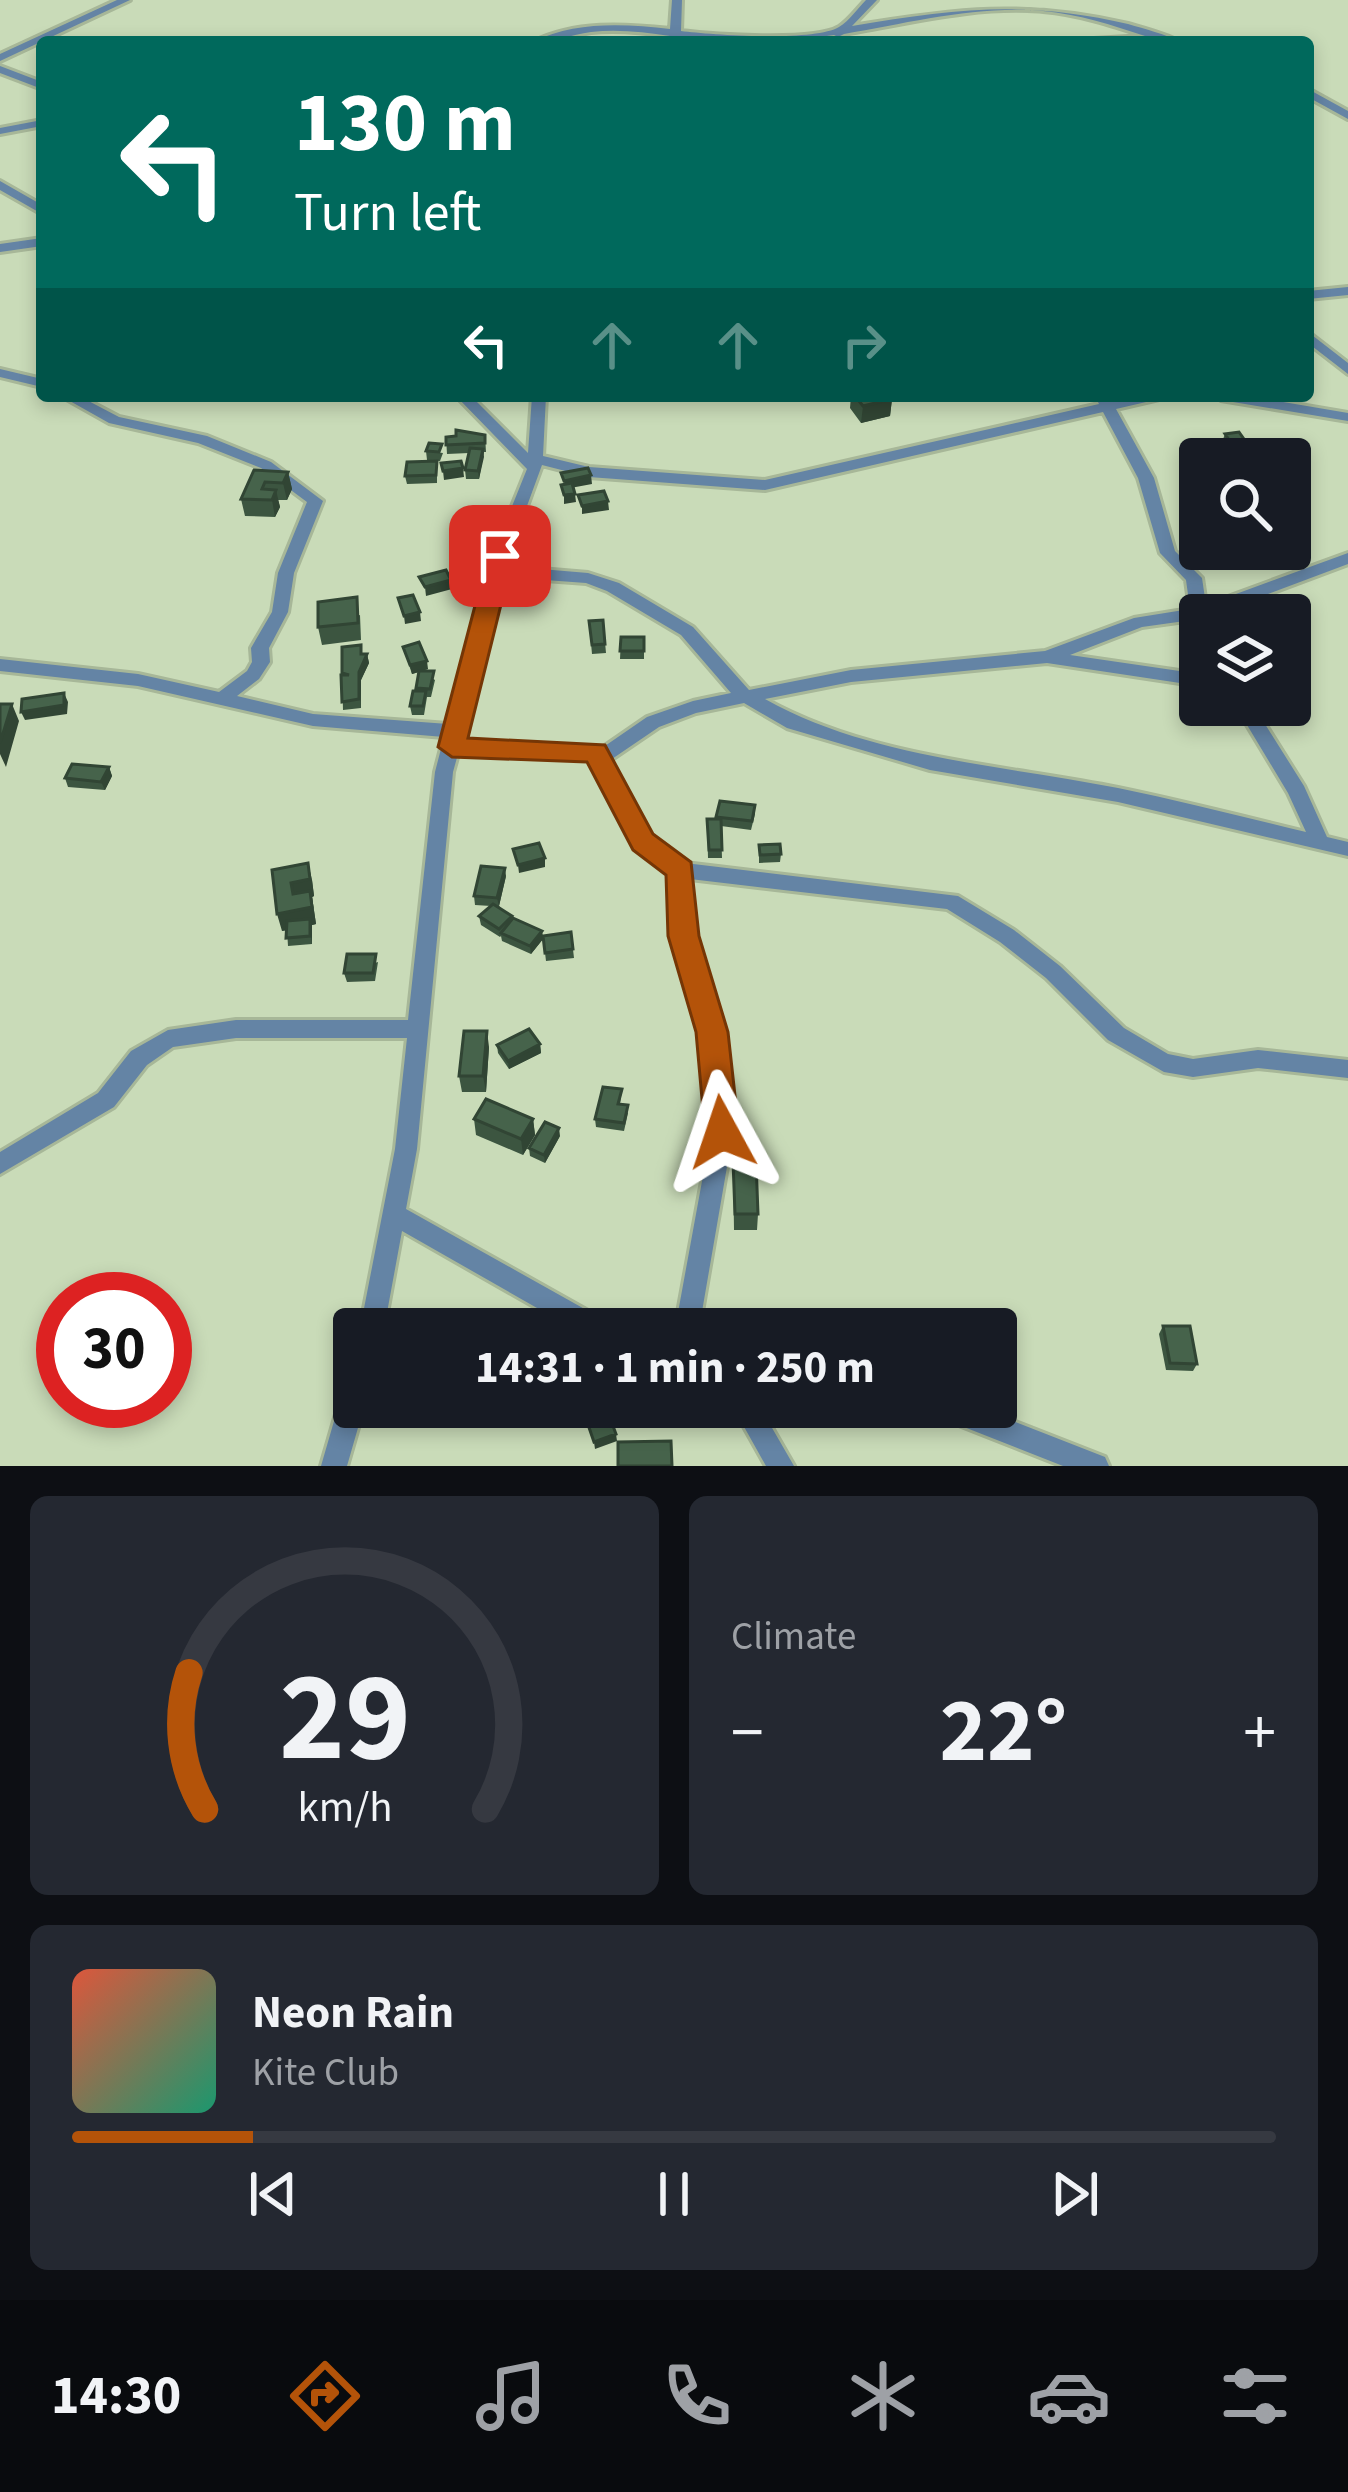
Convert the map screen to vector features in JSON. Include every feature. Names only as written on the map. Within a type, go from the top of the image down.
[{"type":"street","points":[[47,36],[125,0]]},
{"type":"street","points":[[568,36],[613,27],[675,36],[677,0]]},
{"type":"street","points":[[836,36],[872,0]]},
{"type":"street","points":[[789,36],[1028,7],[1152,36]]},
{"type":"street","points":[[0,58],[36,41]]},
{"type":"street","points":[[0,69],[36,84]]},
{"type":"street","points":[[1314,96],[1348,116]]},
{"type":"street","points":[[1314,103],[1328,105]]},
{"type":"street","points":[[0,131],[36,124]]},
{"type":"street","points":[[0,185],[36,206]]},
{"type":"street","points":[[0,248],[36,243]]},
{"type":"street","points":[[1314,294],[1348,291]]},
{"type":"street","points":[[1314,341],[1348,370]]},
{"type":"street","points":[[0,373],[36,382]]},
{"type":"street","points":[[80,402],[114,420],[188,435],[237,453],[281,473],[315,501],[286,573],[280,612],[260,648],[261,662],[254,675],[221,700]]},
{"type":"street","points":[[469,402],[534,464],[765,485],[1100,402]]},
{"type":"street","points":[[375,1308],[395,1215],[444,772],[497,571],[534,464],[539,402]]},
{"type":"street","points":[[1105,402],[1146,478],[1168,553],[1194,578],[1196,594]]},
{"type":"street","points":[[1257,402],[1348,417]]},
{"type":"street","points":[[1259,594],[1348,558]]},
{"type":"street","points":[[497,571],[588,578],[613,587],[687,631],[742,694],[793,723],[930,763],[1118,795],[1348,849]]},
{"type":"street","points":[[1047,657],[1140,622],[1179,619]]},
{"type":"street","points":[[601,757],[653,722],[742,694],[851,676],[1047,657],[1179,677]]},
{"type":"street","points":[[0,665],[138,680],[313,720],[583,750],[601,757],[643,842],[680,870],[887,890],[952,902],[1007,936],[1053,972],[1116,1034],[1164,1063],[1192,1068],[1258,1059],[1348,1069]]},
{"type":"street","points":[[1257,726],[1297,791],[1321,844]]},
{"type":"street","points":[[680,870],[684,936],[712,1032],[722,1132],[691,1308]]},
{"type":"street","points":[[0,1164],[106,1100],[139,1058],[168,1039],[236,1028],[416,1029]]},
{"type":"street","points":[[395,1215],[560,1308]]},
{"type":"street","points":[[334,1466],[345,1428]]},
{"type":"street","points":[[758,1428],[781,1466]]},
{"type":"street","points":[[999,1428],[1096,1466]]},
{"type":"building","points":[[456,430],[485,435],[485,443],[446,445],[446,437],[456,436]]},
{"type":"building","points":[[429,443],[442,444],[439,452],[426,451]]},
{"type":"building","points":[[470,448],[483,449],[478,471],[465,470]]},
{"type":"building","points":[[437,461],[436,475],[405,476],[407,462]]},
{"type":"building","points":[[461,461],[463,468],[443,471],[441,463]]},
{"type":"building","points":[[588,468],[591,475],[564,481],[561,473]]},
{"type":"building","points":[[254,470],[288,472],[283,483],[265,482],[262,489],[276,490],[272,500],[241,499]]},
{"type":"building","points":[[572,483],[575,494],[564,495],[561,485]]},
{"type":"building","points":[[604,491],[608,501],[582,506],[578,495]]},
{"type":"building","points":[[446,570],[451,580],[425,587],[419,577]]},
{"type":"building","points":[[413,595],[420,612],[404,616],[398,598]]},
{"type":"building","points":[[357,597],[358,623],[318,627],[318,602]]},
{"type":"building","points":[[603,620],[605,644],[592,645],[589,621]]},
{"type":"building","points":[[621,637],[644,637],[644,651],[620,651]]},
{"type":"building","points":[[419,642],[427,661],[410,665],[403,647]]},
{"type":"building","points":[[361,645],[361,654],[367,654],[359,672],[359,699],[342,702],[341,675],[349,675],[342,673],[342,647]]},
{"type":"building","points":[[419,671],[434,671],[430,689],[416,688]]},
{"type":"building","points":[[413,691],[426,691],[423,706],[410,706]]},
{"type":"building","points":[[64,693],[64,705],[21,712],[22,699]]},
{"type":"building","points":[[0,704],[12,704],[0,743]]},
{"type":"building","points":[[72,764],[109,767],[101,782],[65,778]]},
{"type":"building","points":[[720,801],[755,805],[752,821],[716,817]]},
{"type":"building","points":[[707,819],[721,819],[722,850],[709,850]]},
{"type":"building","points":[[539,843],[545,858],[518,865],[513,849]]},
{"type":"building","points":[[780,844],[781,854],[760,855],[759,845]]},
{"type":"building","points":[[308,863],[310,879],[291,883],[293,894],[310,891],[312,907],[277,914],[272,870]]},
{"type":"building","points":[[481,866],[505,868],[497,898],[474,896]]},
{"type":"building","points":[[493,904],[512,916],[499,929],[479,916]]},
{"type":"building","points":[[513,918],[542,931],[530,946],[501,933]]},
{"type":"building","points":[[310,919],[310,936],[286,938],[287,921]]},
{"type":"building","points":[[571,932],[573,949],[545,953],[543,936]]},
{"type":"building","points":[[347,954],[376,954],[373,973],[344,973]]},
{"type":"building","points":[[529,1029],[540,1044],[508,1061],[497,1045]]},
{"type":"building","points":[[464,1031],[487,1031],[483,1076],[459,1076]]},
{"type":"building","points":[[603,1087],[622,1089],[618,1104],[628,1105],[624,1123],[595,1119]]},
{"type":"building","points":[[486,1099],[533,1119],[521,1139],[474,1119]]},
{"type":"building","points":[[545,1122],[559,1128],[544,1155],[529,1148]]},
{"type":"building","points":[[733,1161],[756,1161],[758,1214],[735,1214]]},
{"type":"building","points":[[1163,1326],[1190,1326],[1197,1364],[1170,1363]]},
{"type":"building","points":[[589,1428],[614,1428],[616,1434],[594,1442]]},
{"type":"building","points":[[671,1441],[672,1466],[618,1466],[618,1442]]},
{"type":"route","points":[[500,556],[452,747],[520,753],[583,750],[601,757],[643,842],[680,870],[684,936],[712,1032],[722,1132]]}]
